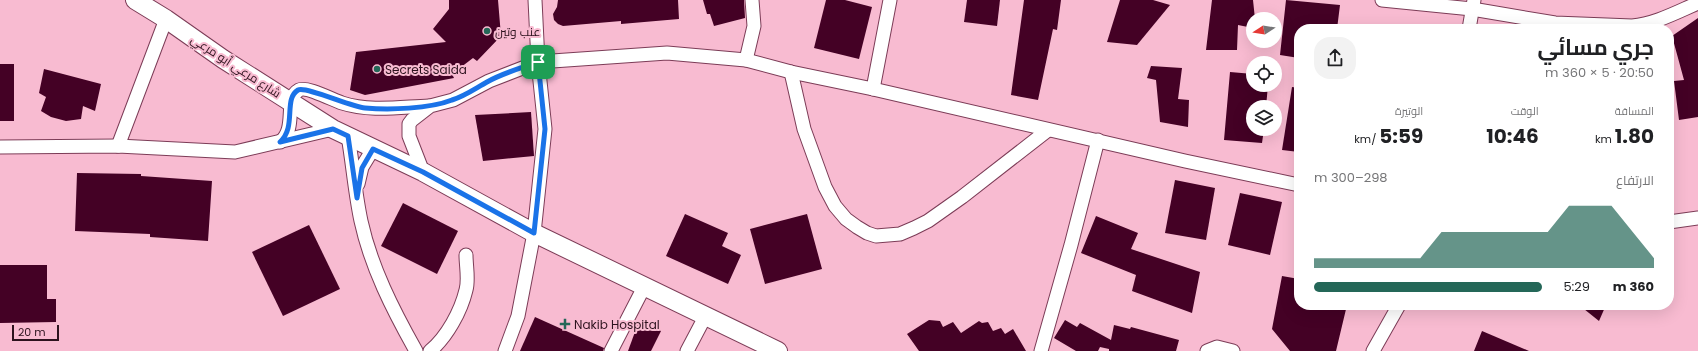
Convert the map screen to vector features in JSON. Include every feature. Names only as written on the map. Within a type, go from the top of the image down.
[{"type":"main road","name":"شارع مرعي أبو مرعي","points":[[135,0],[166,19],[223,59],[353,139],[423,172],[534,233],[778,351]]},
{"type":"street","points":[[505,351],[518,316],[534,233],[545,129],[538,62],[535,0]]},
{"type":"street","points":[[746,60],[754,26],[752,0]]},
{"type":"street","points":[[873,89],[890,0]]},
{"type":"street","points":[[1382,0],[1473,5],[1555,23],[1581,24]]},
{"type":"street","points":[[1646,24],[1698,3]]},
{"type":"street","points":[[1470,24],[1473,5]]},
{"type":"street","points":[[118,146],[166,19]]},
{"type":"street","points":[[280,142],[288,131],[290,101],[297,91],[302,89],[357,107],[390,108],[430,106],[453,100],[489,81],[538,62],[667,52],[746,60],[791,72],[1098,140],[1185,162],[1294,184]]},
{"type":"street","points":[[791,72],[804,129],[825,187],[835,206],[846,218],[857,227],[876,236],[900,234],[928,220],[962,198],[1048,130]]},
{"type":"street","points":[[423,172],[408,130],[409,124],[412,120],[430,106]]},
{"type":"street","points":[[0,147],[118,146],[235,152],[280,142],[353,139]]},
{"type":"street","points":[[353,139],[357,167],[357,198],[371,254],[394,311],[416,351]]},
{"type":"street","points":[[353,139],[357,167]]},
{"type":"street","points":[[1041,351],[1071,245],[1098,140]]},
{"type":"street","points":[[1674,221],[1698,218]]},
{"type":"street","points":[[430,351],[438,344],[452,324],[466,289],[466,256]]},
{"type":"street","points":[[611,351],[644,287]]},
{"type":"street","points":[[1373,351],[1396,310]]},
{"type":"street","points":[[687,351],[706,315]]},
{"type":"street","points":[[1207,351],[1217,346],[1233,351]]},
{"type":"building","points":[[449,0],[498,0],[501,36],[477,61],[473,58],[452,74],[454,78],[365,95],[350,90],[356,52],[446,42],[433,29],[449,9]]},
{"type":"building","points":[[558,0],[678,0],[679,19],[621,24],[621,21],[563,26],[554,20],[553,14],[557,7]]},
{"type":"building","points":[[703,0],[744,0],[745,18],[714,26],[710,14],[707,14]]},
{"type":"building","points":[[826,0],[845,0],[872,7],[859,59],[814,48]]},
{"type":"building","points":[[967,0],[1000,0],[997,26],[964,22]]},
{"type":"building","points":[[1024,0],[1061,0],[1057,30],[1053,29],[1038,100],[1011,95]]},
{"type":"building","points":[[1120,0],[1153,0],[1170,5],[1137,45],[1107,42]]},
{"type":"building","points":[[1212,0],[1253,0],[1254,12],[1246,12],[1246,27],[1238,25],[1237,50],[1206,50]]},
{"type":"building","points":[[1286,0],[1340,5],[1338,24],[1294,24],[1294,57],[1280,55],[1282,48]]},
{"type":"building","points":[[1698,18],[1698,117],[1679,120],[1674,81],[1684,80],[1674,43],[1674,35]]},
{"type":"building","points":[[0,64],[14,64],[14,121],[0,121]]},
{"type":"building","points":[[1151,66],[1182,68],[1178,99],[1189,100],[1188,127],[1160,122],[1156,80],[1147,78]]},
{"type":"building","points":[[44,69],[101,84],[95,111],[83,106],[81,119],[66,121],[51,117],[41,111],[46,97],[39,93]]},
{"type":"building","points":[[1230,72],[1246,73],[1246,92],[1267,92],[1267,100],[1246,100],[1246,136],[1263,136],[1262,143],[1224,140]]},
{"type":"building","points":[[1292,87],[1294,87],[1294,151],[1282,150]]},
{"type":"building","points":[[531,112],[534,156],[483,161],[475,115]]},
{"type":"building","points":[[77,173],[141,174],[141,176],[212,181],[208,241],[150,237],[150,234],[75,231]]},
{"type":"building","points":[[1175,180],[1215,188],[1206,240],[1165,233]]},
{"type":"building","points":[[1240,193],[1282,202],[1270,255],[1228,245]]},
{"type":"building","points":[[403,203],[458,231],[437,274],[381,246]]},
{"type":"building","points":[[685,214],[728,233],[722,246],[741,255],[728,284],[666,256]]},
{"type":"building","points":[[807,214],[822,269],[765,284],[750,229]]},
{"type":"building","points":[[1096,216],[1138,233],[1131,249],[1200,272],[1192,313],[1132,291],[1136,275],[1081,253]]},
{"type":"building","points":[[309,225],[340,289],[283,316],[252,252]]},
{"type":"building","points":[[0,265],[47,265],[47,299],[56,299],[56,322],[0,323]]},
{"type":"building","points":[[1282,276],[1294,278],[1294,310],[1346,310],[1336,351],[1290,351],[1272,329]]},
{"type":"building","points":[[1585,310],[1604,310],[1599,321]]},
{"type":"building","points":[[535,317],[604,348],[603,351],[520,351]]},
{"type":"building","points":[[929,320],[940,321],[943,327],[953,322],[961,333],[979,321],[982,323],[988,322],[993,331],[1001,328],[1005,334],[1013,329],[1026,351],[919,351],[907,334]]},
{"type":"building","points":[[1065,320],[1077,327],[1080,323],[1111,340],[1114,325],[1130,329],[1131,327],[1179,340],[1176,351],[1109,351],[1109,349],[1100,347],[1098,351],[1076,351],[1054,338]]},
{"type":"building","points":[[639,321],[661,331],[651,351],[628,351]]},
{"type":"building","points":[[1482,331],[1529,351],[1474,351]]},
{"type":"place","name":"عنب وتين","points":[[487,31]]},
{"type":"place","name":"Secrets Saida","points":[[377,69]]},
{"type":"place","name":"Nakib Hospital","points":[[565,324]]},
{"type":"route","points":[[538,62],[545,129],[534,233],[423,172],[373,149],[362,168],[358,183],[357,198],[353,162],[348,136],[333,129],[280,142],[286,136],[290,126],[290,101],[297,91],[302,89],[357,107],[390,108],[430,106],[453,100],[489,81],[538,62]]}]
